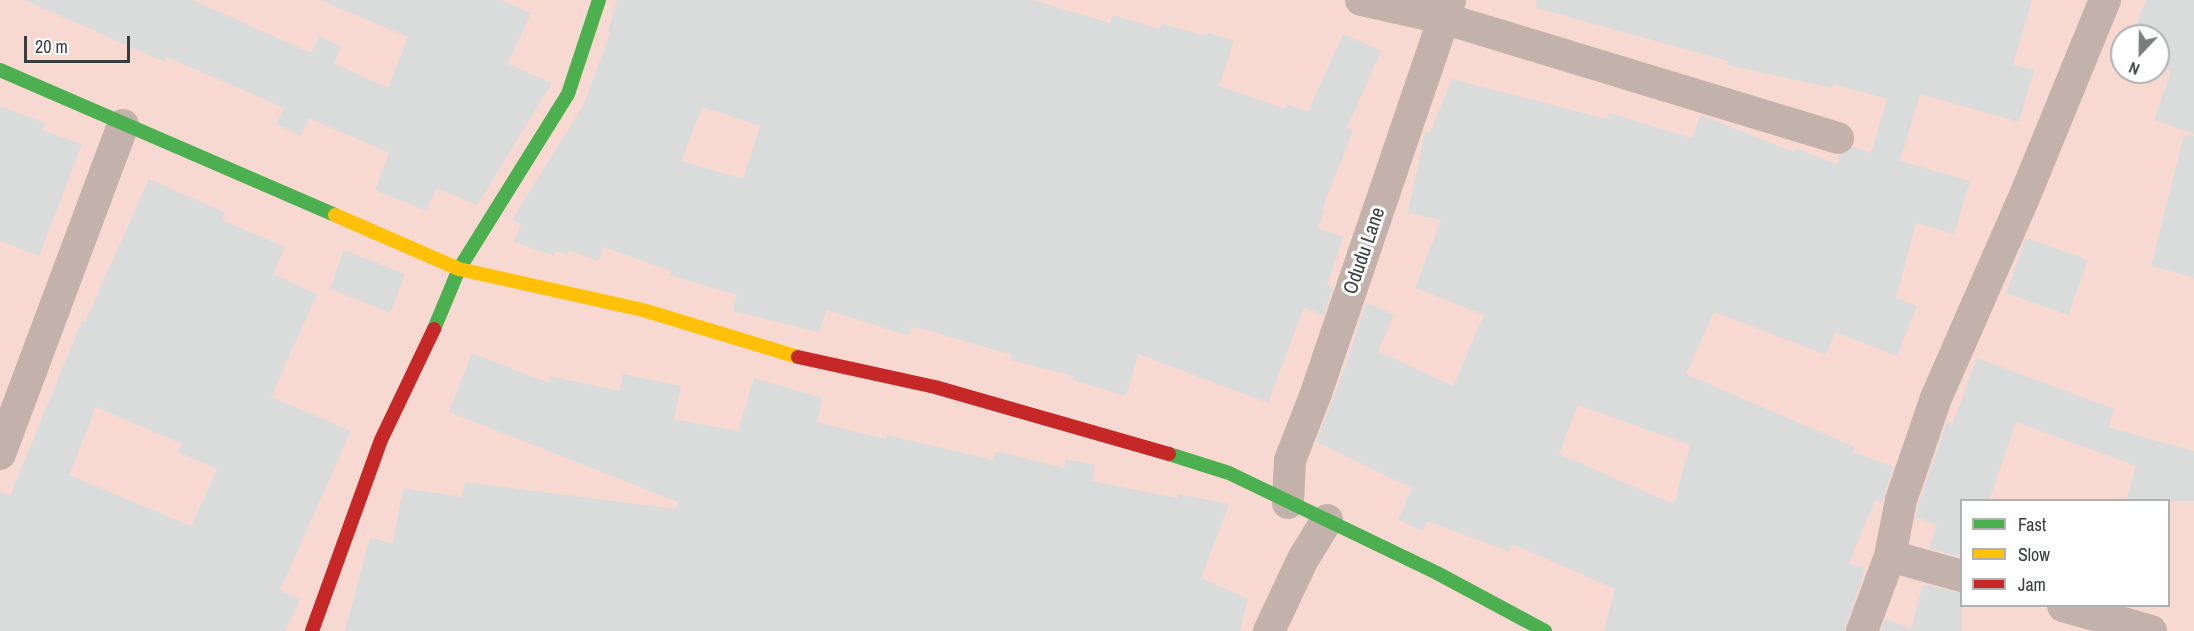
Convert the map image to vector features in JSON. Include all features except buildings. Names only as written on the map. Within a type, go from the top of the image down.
[{"type":"street","points":[[312,631],[381,440],[429,342],[459,269],[568,94],[599,0]]},
{"type":"street","points":[[1361,0],[1448,9],[1838,138]]},
{"type":"street","points":[[1862,631],[1890,556],[1900,500],[1936,398],[2026,192],[2105,0]]},
{"type":"street","name":"Odudu Lane","points":[[1288,503],[1290,460],[1315,396],[1448,9]]},
{"type":"street","points":[[0,70],[459,269],[644,310],[810,361],[935,387],[1146,446],[1229,473],[1437,573],[1545,631]]},
{"type":"street","points":[[0,454],[123,125]]},
{"type":"street","points":[[1269,631],[1303,559],[1327,520]]},
{"type":"street","points":[[1890,556],[1960,575]]},
{"type":"street","points":[[2067,607],[2151,631]]},
{"type":"shaded area","points":[[0,0],[2194,0],[2194,631],[0,631]]},
{"type":"traffic: fast","points":[[434,329],[459,269],[568,94],[599,0]]},
{"type":"traffic: fast","points":[[0,70],[335,215]]},
{"type":"traffic: fast","points":[[1169,454],[1229,473],[1437,573],[1545,631]]},
{"type":"traffic: slow","points":[[335,215],[459,269],[643,310],[798,357]]},
{"type":"traffic: jam","points":[[312,631],[381,440],[434,329]]},
{"type":"traffic: jam","points":[[798,357],[935,387],[1169,454]]}]
